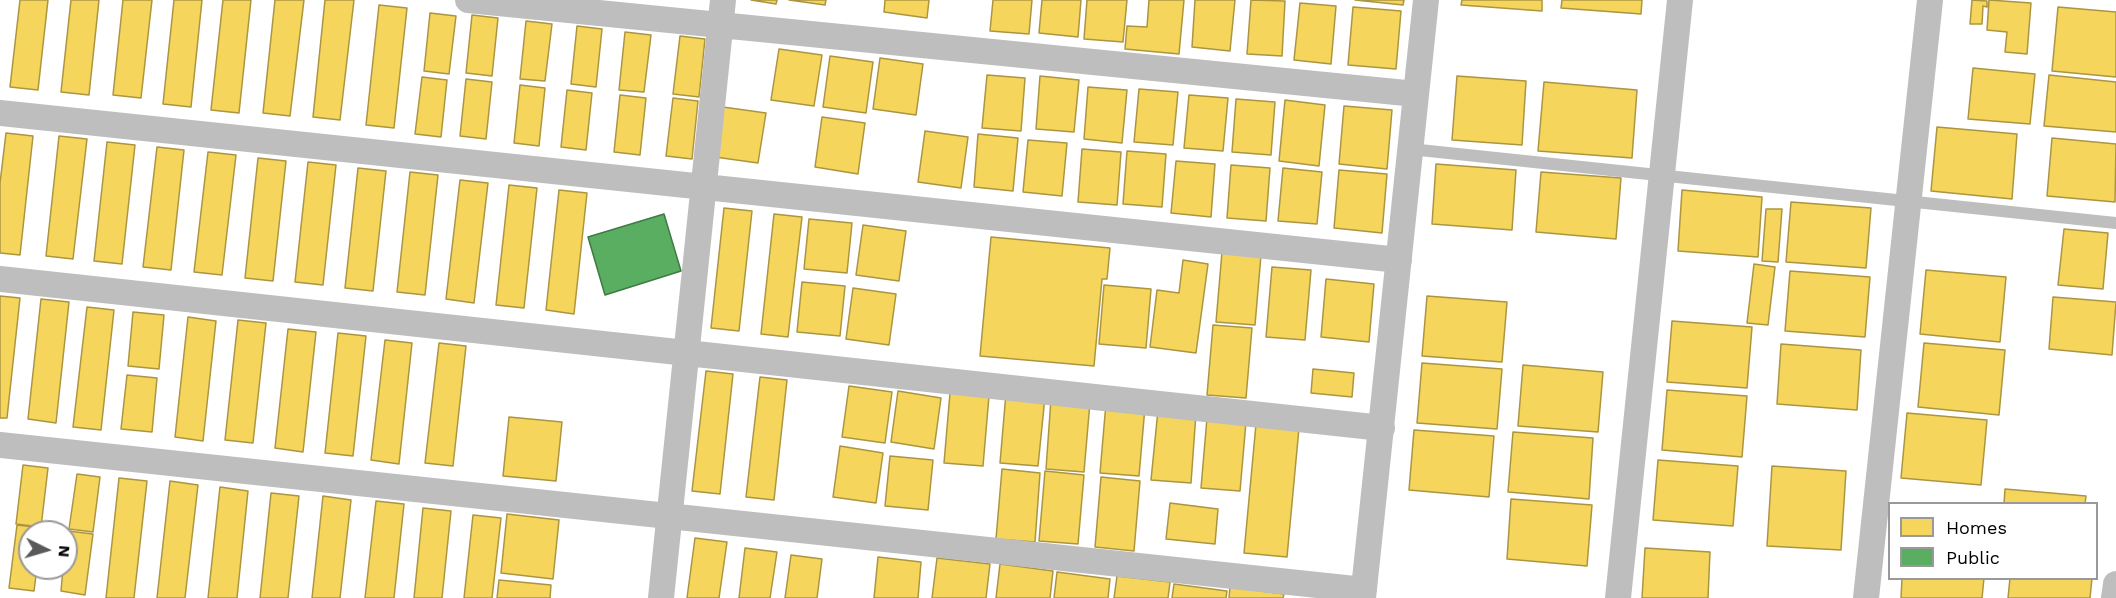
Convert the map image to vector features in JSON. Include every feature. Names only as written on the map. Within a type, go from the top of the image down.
[{"type":"street","points":[[468,0],[722,13],[1416,94]]},
{"type":"street","points":[[0,445],[669,516],[1364,594],[1426,0]]},
{"type":"street","points":[[1618,598],[1680,0]]},
{"type":"street","points":[[1866,598],[1930,0]]},
{"type":"street","points":[[661,598],[722,13]]},
{"type":"street","points":[[0,113],[1399,260]]},
{"type":"street","points":[[0,279],[1382,428]]},
{"type":"street","points":[[2114,598],[2116,584]]},
{"type":"lane","points":[[1410,149],[2116,223]]},
{"type":"building: Homes","points":[[20,0],[48,0],[38,90],[10,87]]},
{"type":"building: Homes","points":[[71,0],[99,0],[89,95],[61,92]]},
{"type":"building: Homes","points":[[123,0],[152,0],[141,98],[113,95]]},
{"type":"building: Homes","points":[[174,0],[202,0],[191,107],[163,104]]},
{"type":"building: Homes","points":[[223,0],[251,0],[239,113],[211,110]]},
{"type":"building: Homes","points":[[275,0],[304,0],[290,116],[263,113]]},
{"type":"building: Homes","points":[[325,0],[354,0],[340,120],[313,117]]},
{"type":"building: Homes","points":[[751,0],[777,0],[776,4]]},
{"type":"building: Homes","points":[[789,0],[826,0],[825,5]]},
{"type":"building: Homes","points":[[885,0],[929,0],[927,18],[884,12]]},
{"type":"building: Homes","points":[[993,0],[1032,0],[1029,34],[990,31]]},
{"type":"building: Homes","points":[[1042,0],[1081,0],[1078,37],[1039,33]]},
{"type":"building: Homes","points":[[1087,0],[1127,0],[1123,42],[1084,39]]},
{"type":"building: Homes","points":[[1149,0],[1184,0],[1179,54],[1125,49],[1127,26],[1147,27]]},
{"type":"building: Homes","points":[[1195,0],[1235,0],[1230,51],[1192,47]]},
{"type":"building: Homes","points":[[1251,0],[1285,1],[1282,56],[1247,54]]},
{"type":"building: Homes","points":[[1355,0],[1404,0],[1403,5]]},
{"type":"building: Homes","points":[[1462,0],[1542,0],[1542,11],[1461,5]]},
{"type":"building: Homes","points":[[1562,0],[1642,0],[1641,14],[1561,8]]},
{"type":"building: Homes","points":[[1972,0],[1987,1],[1987,7],[1983,6],[1982,24],[1970,24]]},
{"type":"building: Homes","points":[[1989,0],[2031,3],[2027,54],[2005,52],[2007,32],[1987,30]]},
{"type":"building: Homes","points":[[1300,3],[1336,6],[1331,64],[1294,60]]},
{"type":"building: Homes","points":[[379,5],[407,8],[394,128],[366,125]]},
{"type":"building: Homes","points":[[1353,7],[1401,11],[1396,69],[1348,65]]},
{"type":"building: Homes","points":[[2058,7],[2116,12],[2116,77],[2052,71]]},
{"type":"building: Homes","points":[[430,13],[456,16],[449,74],[424,71]]},
{"type":"building: Homes","points":[[472,15],[498,18],[492,76],[466,73]]},
{"type":"building: Homes","points":[[526,21],[552,24],[545,81],[520,79]]},
{"type":"building: Homes","points":[[577,26],[602,29],[596,87],[571,84]]},
{"type":"building: Homes","points":[[625,32],[651,35],[644,92],[619,90]]},
{"type":"building: Homes","points":[[680,36],[705,39],[699,97],[673,94]]},
{"type":"building: Homes","points":[[779,49],[822,55],[814,106],[771,100]]},
{"type":"building: Homes","points":[[830,56],[873,62],[866,113],[823,107]]},
{"type":"building: Homes","points":[[880,58],[923,64],[916,115],[873,109]]},
{"type":"building: Homes","points":[[1973,68],[2035,74],[2030,124],[1968,119]]},
{"type":"building: Homes","points":[[987,75],[1025,78],[1021,131],[982,128]]},
{"type":"building: Homes","points":[[2049,75],[2116,82],[2116,132],[2044,126]]},
{"type":"building: Homes","points":[[1040,76],[1079,80],[1074,132],[1036,129]]},
{"type":"building: Homes","points":[[1457,76],[1526,81],[1522,145],[1452,140]]},
{"type":"building: Homes","points":[[422,77],[447,80],[441,137],[415,134]]},
{"type":"building: Homes","points":[[466,79],[492,82],[486,139],[460,136]]},
{"type":"building: Homes","points":[[1544,82],[1637,90],[1632,158],[1538,151]]},
{"type":"building: Homes","points":[[520,85],[545,88],[539,146],[514,143]]},
{"type":"building: Homes","points":[[1088,87],[1127,90],[1122,143],[1084,139]]},
{"type":"building: Homes","points":[[1139,89],[1178,92],[1173,145],[1134,142]]},
{"type":"building: Homes","points":[[567,90],[592,93],[586,150],[561,147]]},
{"type":"building: Homes","points":[[620,95],[646,98],[640,155],[614,152]]},
{"type":"building: Homes","points":[[1189,95],[1228,98],[1223,151],[1184,148]]},
{"type":"building: Homes","points":[[673,98],[698,101],[692,159],[666,156]]},
{"type":"building: Homes","points":[[1236,99],[1275,102],[1271,155],[1232,152]]},
{"type":"building: Homes","points":[[1285,100],[1325,105],[1319,166],[1279,161]]},
{"type":"building: Homes","points":[[1344,106],[1392,110],[1387,169],[1339,164]]},
{"type":"building: Homes","points":[[723,107],[766,113],[758,163],[715,157]]},
{"type":"building: Homes","points":[[822,117],[865,123],[858,174],[815,167]]},
{"type":"building: Homes","points":[[1937,127],[2017,134],[2012,199],[1931,191]]},
{"type":"building: Homes","points":[[925,131],[968,137],[961,188],[918,182]]},
{"type":"building: Homes","points":[[6,133],[33,136],[20,255],[0,253],[0,183]]},
{"type":"building: Homes","points":[[978,134],[1018,138],[1013,191],[974,187]]},
{"type":"building: Homes","points":[[59,136],[87,139],[73,259],[46,256]]},
{"type":"building: Homes","points":[[2052,138],[2116,144],[2115,202],[2047,196]]},
{"type":"building: Homes","points":[[1028,140],[1067,143],[1062,196],[1023,192]]},
{"type":"building: Homes","points":[[107,142],[135,145],[122,264],[94,261]]},
{"type":"building: Homes","points":[[157,147],[184,150],[171,270],[143,267]]},
{"type":"building: Homes","points":[[1082,149],[1121,152],[1117,205],[1078,202]]},
{"type":"building: Homes","points":[[1127,151],[1166,154],[1162,207],[1123,204]]},
{"type":"building: Homes","points":[[208,152],[236,155],[222,275],[194,272]]},
{"type":"building: Homes","points":[[258,158],[286,161],[273,281],[245,278]]},
{"type":"building: Homes","points":[[1176,161],[1215,164],[1211,217],[1171,213]]},
{"type":"building: Homes","points":[[308,162],[336,165],[323,285],[295,282]]},
{"type":"building: Homes","points":[[1436,164],[1516,170],[1512,230],[1432,224]]},
{"type":"building: Homes","points":[[1231,165],[1270,168],[1266,221],[1227,218]]},
{"type":"building: Homes","points":[[358,168],[386,171],[373,291],[345,288]]},
{"type":"building: Homes","points":[[1283,168],[1322,172],[1317,224],[1278,221]]},
{"type":"building: Homes","points":[[1339,170],[1387,174],[1382,233],[1334,228]]},
{"type":"building: Homes","points":[[410,172],[438,175],[425,295],[397,292]]},
{"type":"building: Homes","points":[[1541,172],[1621,178],[1616,239],[1536,232]]},
{"type":"building: Homes","points":[[460,180],[488,183],[474,303],[446,299]]},
{"type":"building: Homes","points":[[509,185],[537,188],[524,308],[496,305]]},
{"type":"building: Homes","points":[[559,190],[587,193],[574,314],[546,310]]},
{"type":"building: Homes","points":[[1682,190],[1762,197],[1758,257],[1678,251]]},
{"type":"building: Homes","points":[[1791,202],[1871,208],[1866,268],[1786,262]]},
{"type":"building: Homes","points":[[724,208],[752,211],[739,331],[711,328]]},
{"type":"building: Homes","points":[[1766,209],[1782,209],[1778,262],[1762,261]]},
{"type":"building: Homes","points":[[774,214],[802,217],[788,337],[761,334]]},
{"type":"building: Homes","points":[[809,219],[852,223],[847,273],[804,269]]},
{"type":"building: Homes","points":[[863,225],[906,231],[899,281],[856,275]]},
{"type":"building: Homes","points":[[2064,229],[2108,233],[2103,289],[2058,285]]},
{"type":"building: Homes","points":[[991,237],[1110,248],[1107,279],[1102,279],[1094,366],[980,356]]},
{"type":"building: Homes","points":[[1222,252],[1261,255],[1255,325],[1216,322]]},
{"type":"building: Homes","points":[[1183,260],[1208,264],[1196,353],[1150,347],[1157,290],[1179,293]]},
{"type":"building: Homes","points":[[1754,264],[1775,267],[1768,325],[1747,323]]},
{"type":"building: Homes","points":[[1272,267],[1311,270],[1305,340],[1266,337]]},
{"type":"building: Homes","points":[[1926,270],[2006,277],[2000,342],[1920,334]]},
{"type":"building: Homes","points":[[1790,271],[1870,277],[1865,337],[1785,331]]},
{"type":"building: Homes","points":[[1326,279],[1374,284],[1369,342],[1321,337]]},
{"type":"building: Homes","points":[[802,282],[845,286],[840,336],[797,332]]},
{"type":"building: Homes","points":[[1104,285],[1151,289],[1146,348],[1099,344]]},
{"type":"building: Homes","points":[[853,288],[896,294],[889,345],[846,339]]},
{"type":"building: Homes","points":[[0,296],[20,298],[7,418],[0,418]]},
{"type":"building: Homes","points":[[1427,296],[1507,302],[1502,362],[1422,356]]},
{"type":"building: Homes","points":[[2053,297],[2116,302],[2112,355],[2049,349]]},
{"type":"building: Homes","points":[[41,299],[69,302],[56,423],[28,419]]},
{"type":"building: Homes","points":[[87,307],[114,310],[101,430],[73,427]]},
{"type":"building: Homes","points":[[133,312],[164,315],[159,369],[128,366]]},
{"type":"building: Homes","points":[[188,317],[216,321],[203,441],[175,437]]},
{"type":"building: Homes","points":[[238,320],[266,323],[253,443],[225,440]]},
{"type":"building: Homes","points":[[1672,321],[1752,327],[1747,388],[1667,382]]},
{"type":"building: Homes","points":[[1213,325],[1252,328],[1246,398],[1207,395]]},
{"type":"building: Homes","points":[[288,329],[316,332],[303,452],[275,448]]},
{"type":"building: Homes","points":[[338,333],[366,336],[353,456],[325,453]]},
{"type":"building: Homes","points":[[385,340],[412,343],[399,464],[371,460]]},
{"type":"building: Homes","points":[[439,343],[466,346],[453,466],[425,463]]},
{"type":"building: Homes","points":[[1924,343],[2005,350],[1999,415],[1918,407]]},
{"type":"building: Homes","points":[[1781,344],[1861,350],[1857,410],[1777,404]]},
{"type":"building: Homes","points":[[1422,363],[1502,369],[1497,429],[1417,423]]},
{"type":"building: Homes","points":[[1523,365],[1603,372],[1598,432],[1518,426]]},
{"type":"building: Homes","points":[[1313,369],[1354,373],[1352,397],[1311,393]]},
{"type":"building: Homes","points":[[706,371],[733,374],[720,494],[692,491]]},
{"type":"building: Homes","points":[[127,375],[157,378],[152,432],[121,429]]},
{"type":"building: Homes","points":[[760,377],[787,380],[774,500],[746,497]]},
{"type":"building: Homes","points":[[849,386],[892,392],[885,443],[842,437]]},
{"type":"building: Homes","points":[[1667,390],[1747,396],[1742,457],[1662,450]]},
{"type":"building: Homes","points":[[898,391],[941,398],[934,449],[891,442]]},
{"type":"building: Homes","points":[[950,393],[989,396],[983,466],[944,463]]},
{"type":"building: Homes","points":[[1006,393],[1045,397],[1038,466],[1000,463]]},
{"type":"building: Homes","points":[[1051,399],[1090,402],[1084,472],[1046,469]]},
{"type":"building: Homes","points":[[1106,403],[1145,407],[1139,476],[1100,473]]},
{"type":"building: Homes","points":[[1158,410],[1196,413],[1191,483],[1151,480]]},
{"type":"building: Homes","points":[[1907,413],[1987,420],[1981,485],[1901,478]]},
{"type":"building: Homes","points":[[509,417],[562,422],[556,481],[503,476]]},
{"type":"building: Homes","points":[[1207,418],[1246,422],[1240,491],[1201,488]]},
{"type":"building: Homes","points":[[1256,424],[1299,428],[1287,557],[1244,553]]},
{"type":"building: Homes","points":[[1414,430],[1494,436],[1489,497],[1409,490]]},
{"type":"building: Homes","points":[[1513,432],[1593,438],[1589,499],[1508,492]]},
{"type":"building: Homes","points":[[840,446],[883,453],[876,503],[833,497]]},
{"type":"building: Homes","points":[[890,456],[933,460],[928,510],[885,506]]},
{"type":"building: Homes","points":[[1658,460],[1738,466],[1733,526],[1653,520]]},
{"type":"building: Homes","points":[[23,465],[48,468],[42,520],[18,520],[18,524],[16,524]]},
{"type":"building: Homes","points":[[1772,466],[1846,471],[1841,550],[1767,546]]},
{"type":"building: Homes","points":[[1002,469],[1040,473],[1035,542],[996,539]]},
{"type":"building: Homes","points":[[1045,471],[1084,475],[1078,544],[1039,541]]},
{"type":"building: Homes","points":[[77,474],[100,477],[93,532],[78,530],[78,520],[70,520]]},
{"type":"building: Homes","points":[[1101,477],[1140,481],[1134,551],[1095,547]]},
{"type":"building: Homes","points":[[119,478],[147,481],[134,598],[106,598]]},
{"type":"building: Homes","points":[[170,481],[198,485],[185,598],[157,598]]},
{"type":"building: Homes","points":[[220,487],[248,491],[237,598],[208,598]]},
{"type":"building: Homes","points":[[2005,489],[2086,496],[2085,502],[2004,502]]},
{"type":"building: Homes","points":[[271,493],[299,496],[288,598],[260,598]]},
{"type":"building: Homes","points":[[323,496],[351,500],[340,598],[312,598]]},
{"type":"building: Homes","points":[[1511,499],[1592,505],[1587,566],[1507,559]]},
{"type":"building: Homes","points":[[376,501],[404,504],[394,598],[365,598]]},
{"type":"building: Homes","points":[[1170,503],[1218,509],[1215,544],[1166,539]]},
{"type":"building: Homes","points":[[423,508],[451,511],[442,598],[414,598]]},
{"type":"building: Homes","points":[[507,514],[559,520],[553,579],[501,573]]},
{"type":"building: Homes","points":[[473,515],[501,518],[492,598],[464,598]]},
{"type":"building: Homes","points":[[18,525],[18,580],[35,580],[34,591],[9,588]]},
{"type":"building: Homes","points":[[78,532],[93,534],[85,595],[61,591],[62,580],[78,580]]},
{"type":"building: Homes","points":[[695,538],[727,542],[719,598],[687,598]]},
{"type":"building: Homes","points":[[745,548],[777,552],[770,598],[739,598]]},
{"type":"building: Homes","points":[[1645,548],[1710,552],[1708,598],[1642,598]]},
{"type":"building: Homes","points":[[791,555],[822,559],[817,598],[785,598]]},
{"type":"building: Homes","points":[[878,557],[921,562],[918,598],[874,598]]},
{"type":"building: Homes","points":[[937,558],[990,564],[986,598],[932,598]]},
{"type":"building: Homes","points":[[1000,564],[1053,571],[1050,598],[996,598]]},
{"type":"building: Homes","points":[[1057,572],[1110,579],[1108,598],[1054,598]]},
{"type":"building: Homes","points":[[1117,576],[1170,582],[1168,598],[1114,598]]},
{"type":"building: Homes","points":[[499,580],[551,585],[550,598],[497,598]]},
{"type":"building: Homes","points":[[1902,580],[1984,580],[1982,598],[1901,598]]},
{"type":"building: Homes","points":[[2010,580],[2092,580],[2090,598],[2008,598]]},
{"type":"building: Homes","points":[[1174,584],[1227,591],[1226,598],[1172,598]]},
{"type":"building: Homes","points":[[1230,587],[1284,594],[1283,598],[1229,598]]},
{"type":"building: Public","points":[[664,214],[681,271],[605,295],[588,237]]}]
